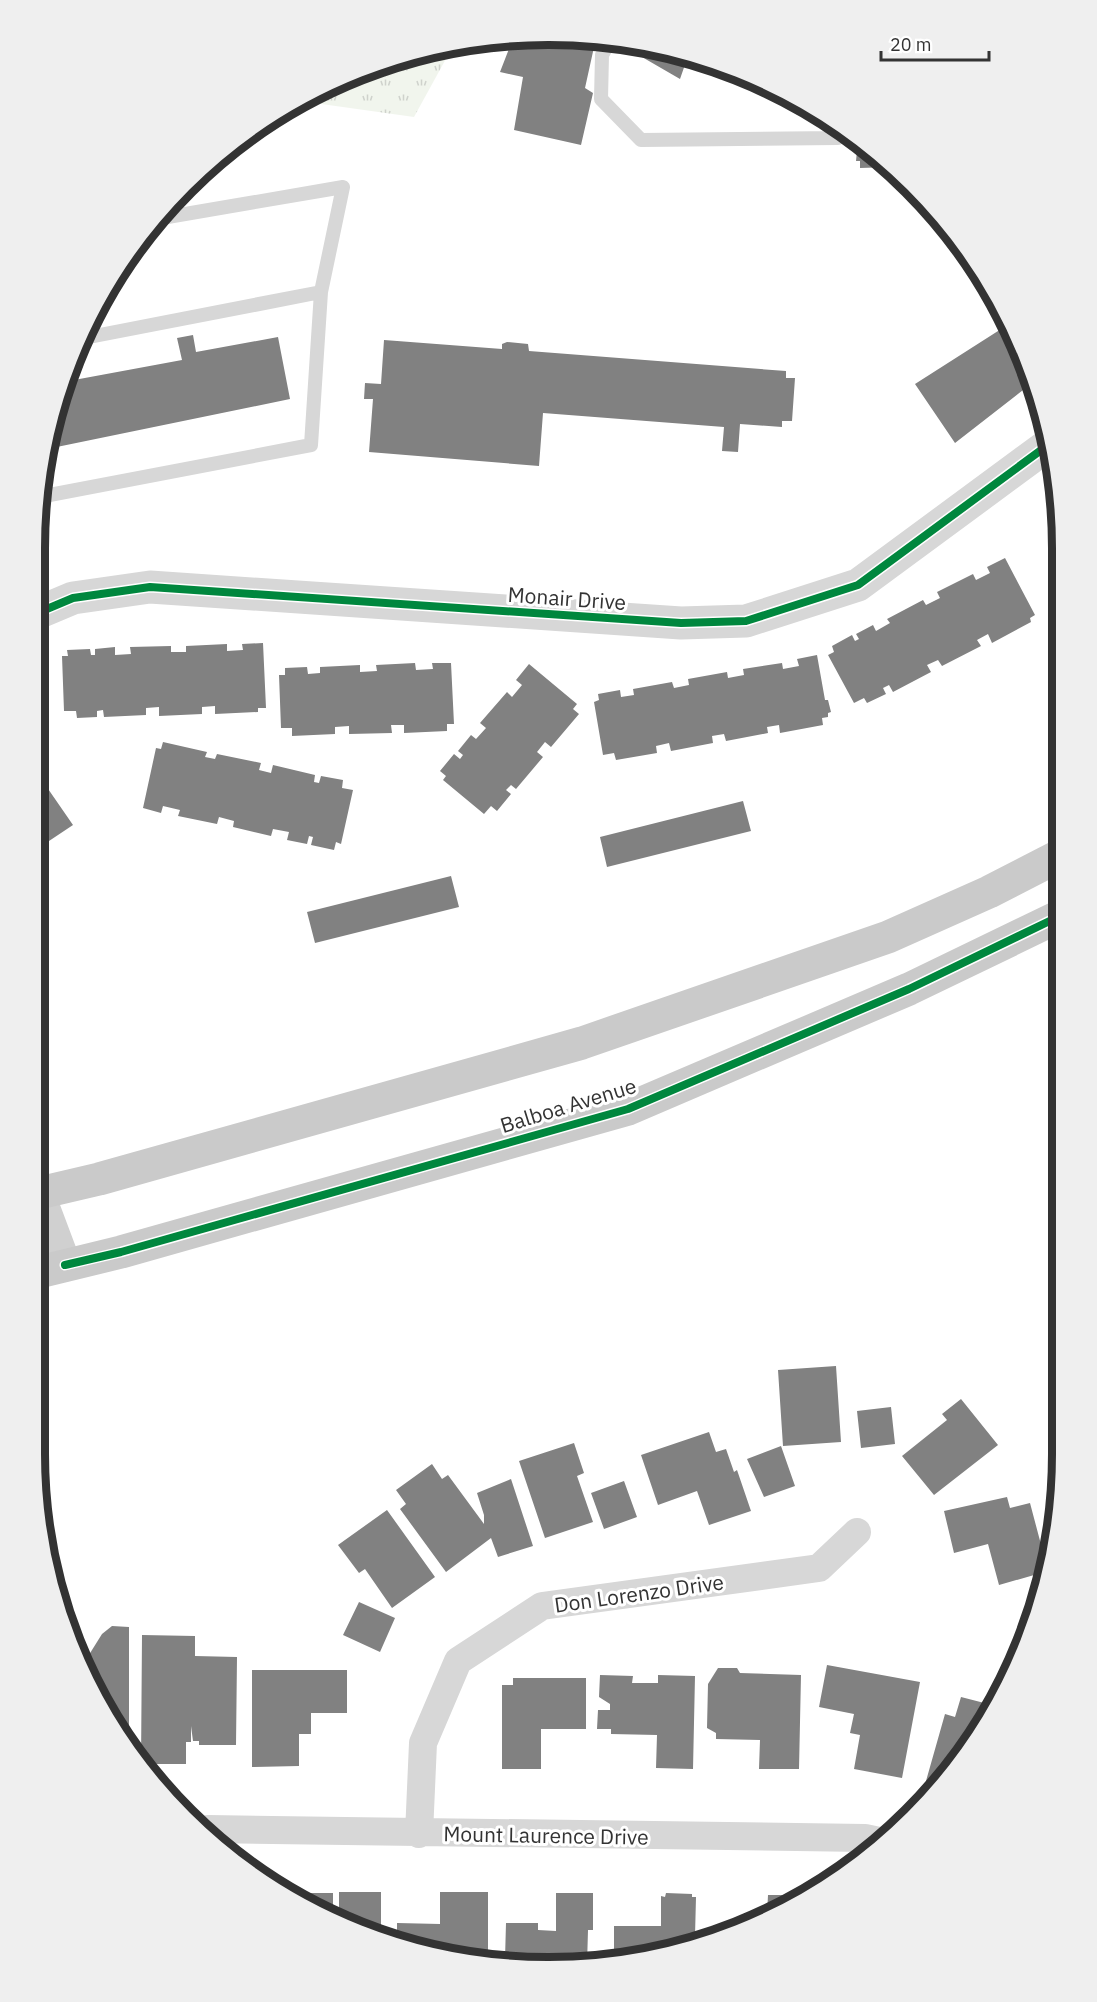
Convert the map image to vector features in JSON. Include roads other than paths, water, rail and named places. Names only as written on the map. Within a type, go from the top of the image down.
[{"type":"main road","points":[[45,1189],[99,1179],[582,1043],[888,937],[989,892],[1052,860]]},
{"type":"main road","name":"Balboa Avenue","points":[[50,1269],[121,1252],[628,1109],[909,989],[1052,920]]},
{"type":"main road","points":[[45,1241],[50,1269]]},
{"type":"street","name":"Monair Drive","points":[[45,610],[74,598],[150,587],[681,624],[746,621],[858,585],[1042,450]]},
{"type":"street","name":"Don Lorenzo Drive","points":[[419,1834],[423,1743],[458,1661],[542,1606],[819,1568],[857,1532]]},
{"type":"street","name":"Mount Laurence Drive","points":[[214,1829],[871,1839]]},
{"type":"lane","points":[[606,48],[602,55],[601,99],[641,140],[838,137]]},
{"type":"lane","points":[[48,495],[311,445],[321,292],[343,187],[170,217]]},
{"type":"lane","points":[[92,336],[321,292]]}]
